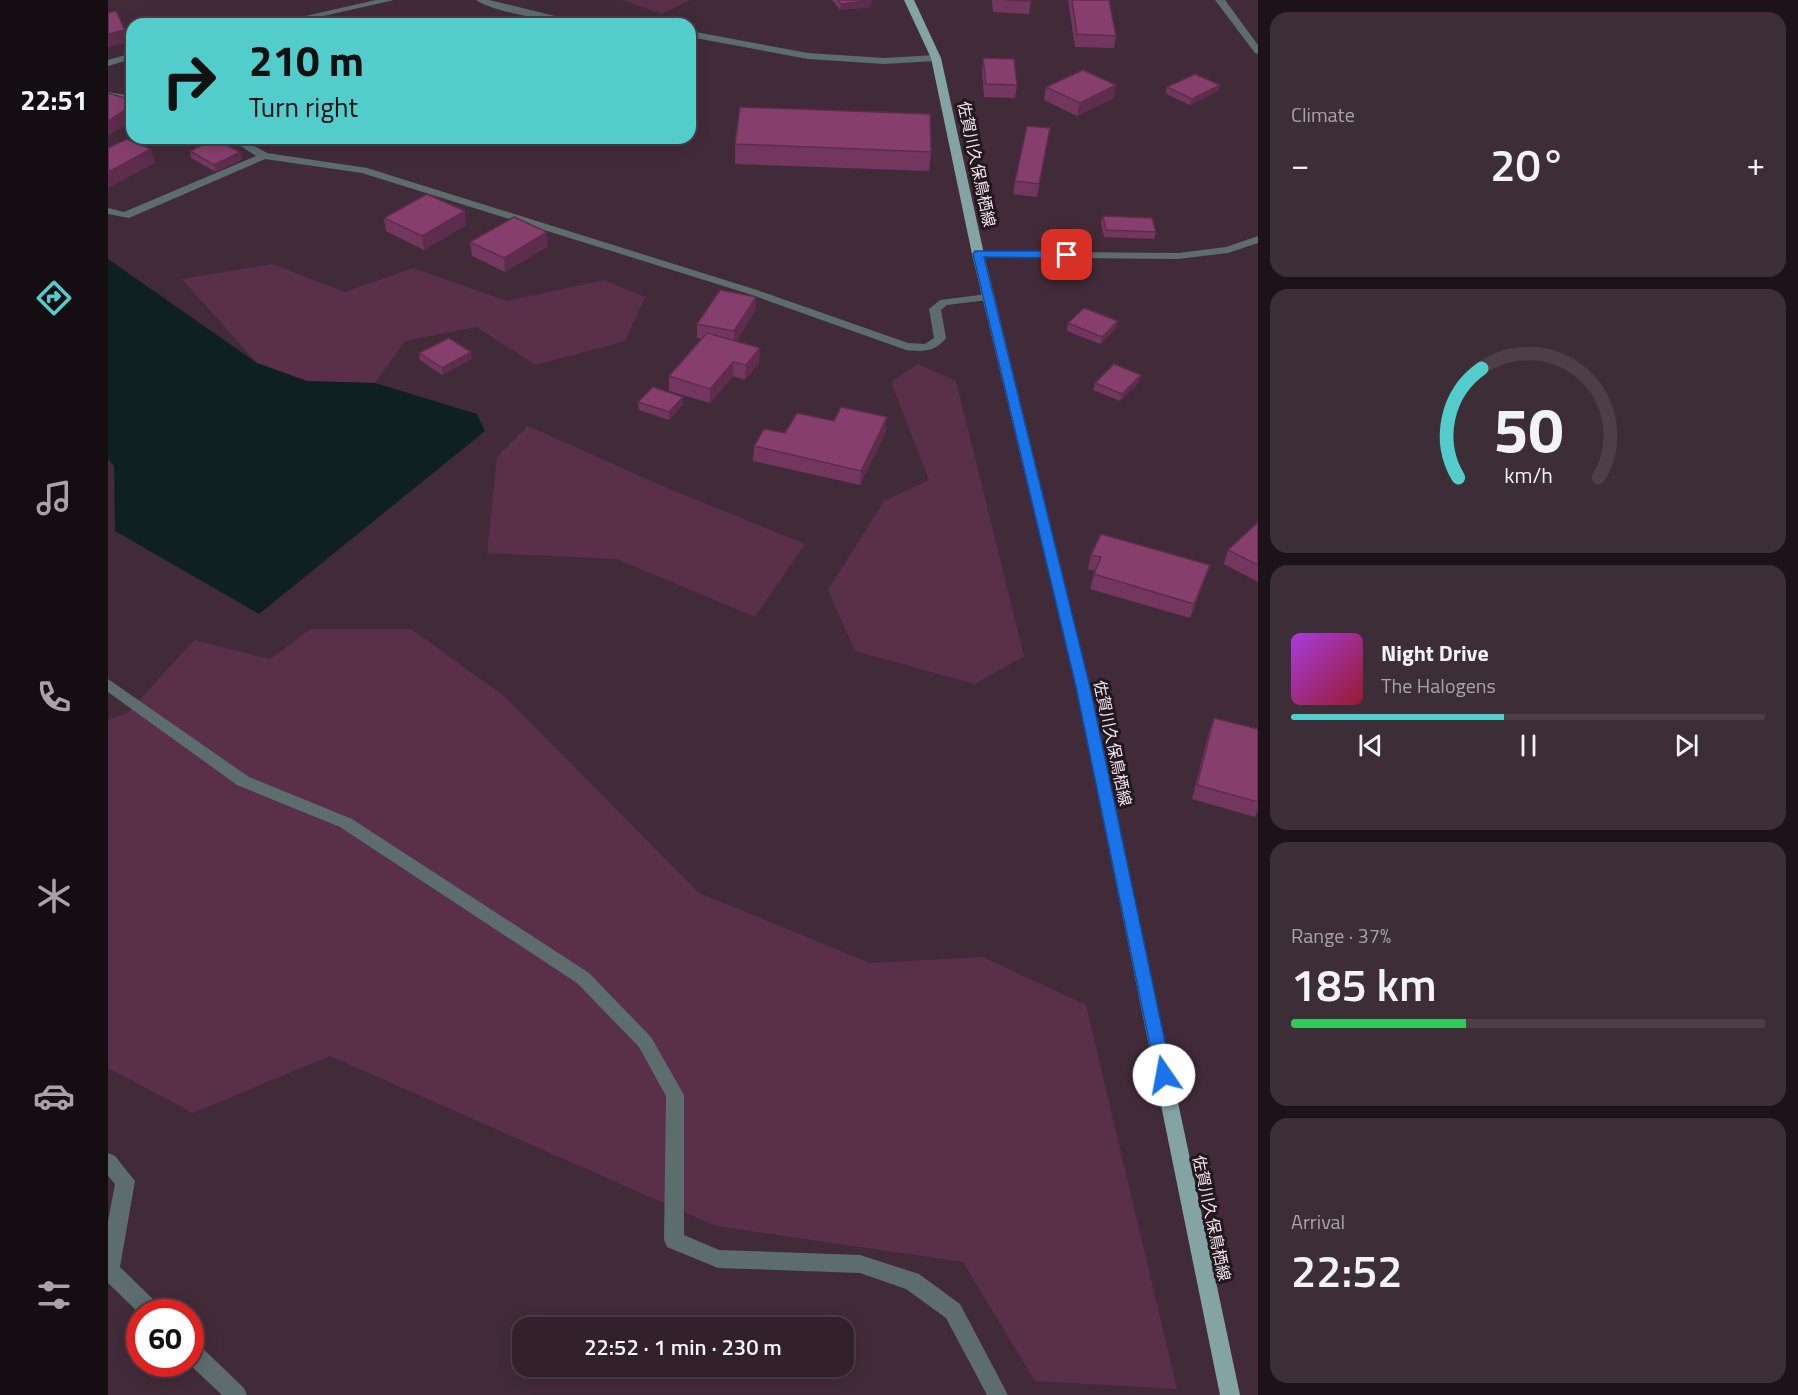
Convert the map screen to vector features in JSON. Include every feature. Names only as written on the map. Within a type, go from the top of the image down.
[{"type":"main road","name":"佐賀川久保鳥栖線","points":[[909,0],[936,58],[988,297],[1083,687],[1230,1395]]},
{"type":"street","points":[[302,18],[388,0]]},
{"type":"street","points":[[481,0],[497,6],[554,18]]},
{"type":"street","points":[[1220,0],[1258,51]]},
{"type":"street","points":[[696,35],[808,56],[884,61],[936,58]]},
{"type":"street","points":[[108,63],[126,58]]},
{"type":"street","points":[[108,95],[118,94],[126,97]]},
{"type":"street","points":[[243,144],[264,156],[363,170],[753,292],[906,346],[923,349],[935,345],[940,338],[935,309],[944,302],[988,297]]},
{"type":"street","points":[[108,212],[125,216],[264,156]]},
{"type":"street","points":[[978,254],[1178,256],[1228,250],[1258,239]]},
{"type":"street","points":[[108,684],[243,782],[346,822],[583,978],[645,1042],[675,1095],[674,1240],[718,1259],[860,1264],[912,1281],[953,1311],[998,1395]]},
{"type":"street","points":[[108,1162],[125,1181],[109,1270],[139,1299]]},
{"type":"street","points":[[204,1363],[237,1395]]},
{"type":"street","points":[[1230,1395],[1236,1395]]},
{"type":"shaded area","points":[[622,0],[690,0],[662,14]]},
{"type":"shaded area","points":[[108,259],[257,363],[307,381],[375,383],[477,414],[485,431],[259,614],[115,531],[114,466],[108,459]]},
{"type":"shaded area","points":[[272,264],[345,292],[413,268],[507,301],[604,280],[645,297],[625,341],[536,365],[476,327],[405,341],[375,383],[307,381],[257,363],[182,279]]},
{"type":"shaded area","points":[[918,364],[956,381],[1024,656],[975,684],[855,651],[828,590],[884,501],[929,480],[891,382]]},
{"type":"shaded area","points":[[528,426],[660,485],[805,544],[755,617],[617,559],[487,553],[497,457]]},
{"type":"shaded area","points":[[311,629],[411,629],[504,696],[699,893],[870,963],[983,957],[1086,1005],[1177,1389],[1035,1381],[963,1262],[716,1226],[330,1056],[193,1113],[108,1068],[108,720],[128,713],[194,640],[270,659]]},
{"type":"building","points":[[838,0],[872,0],[841,4]]},
{"type":"building","points":[[1072,0],[1109,0],[1116,36],[1077,34]]},
{"type":"building","points":[[116,11],[125,30],[108,34],[108,13]]},
{"type":"building","points":[[983,58],[1014,59],[1017,85],[986,84]]},
{"type":"building","points":[[1083,70],[1116,85],[1080,103],[1046,87]]},
{"type":"building","points":[[1195,74],[1220,85],[1192,99],[1167,87]]},
{"type":"building","points":[[108,93],[126,98],[126,110],[108,121]]},
{"type":"building","points":[[740,107],[930,114],[931,152],[735,144]]},
{"type":"building","points":[[1027,126],[1050,128],[1039,184],[1015,181]]},
{"type":"building","points":[[126,139],[126,144],[139,144],[151,149],[108,172],[108,148]]},
{"type":"building","points":[[205,144],[225,144],[240,152],[214,165],[190,151]]},
{"type":"building","points":[[427,194],[465,211],[422,236],[384,218]]},
{"type":"building","points":[[1103,216],[1152,218],[1156,232],[1106,230]]},
{"type":"building","points":[[514,217],[547,232],[504,258],[470,242]]},
{"type":"building","points":[[720,290],[756,297],[734,331],[697,324]]},
{"type":"building","points":[[1084,308],[1118,321],[1102,337],[1068,323]]},
{"type":"building","points":[[707,333],[760,348],[746,365],[733,362],[710,389],[669,376]]},
{"type":"building","points":[[449,338],[471,352],[442,368],[419,353]]},
{"type":"building","points":[[1114,364],[1141,375],[1122,394],[1095,383]]},
{"type":"building","points":[[653,387],[683,397],[669,412],[638,402]]},
{"type":"building","points":[[841,407],[887,417],[861,471],[754,446],[764,429],[785,433],[797,413],[834,421]]},
{"type":"building","points":[[1258,522],[1258,565],[1228,550]]},
{"type":"building","points":[[1101,534],[1210,565],[1194,604],[1094,574],[1101,557],[1091,555]]},
{"type":"building","points":[[1214,718],[1258,729],[1258,802],[1197,785]]},
{"type":"route","points":[[1067,255],[978,254],[1083,687],[1164,1075]]}]
